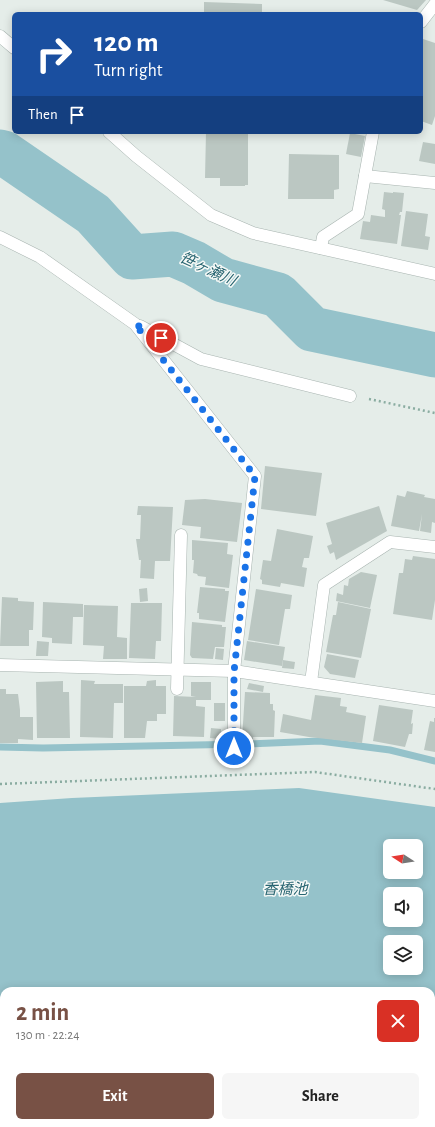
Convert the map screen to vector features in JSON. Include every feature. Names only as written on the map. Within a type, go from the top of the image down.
[{"type":"street","points":[[423,19],[435,4]]},
{"type":"street","points":[[0,36],[12,46]]},
{"type":"street","points":[[111,134],[136,156],[211,215],[253,233],[435,274]]},
{"type":"street","points":[[321,248],[323,237],[358,214],[373,134]]},
{"type":"street","points":[[365,176],[435,183]]},
{"type":"street","points":[[0,237],[40,257],[135,324],[201,359],[350,396]]},
{"type":"street","points":[[135,324],[255,476],[234,672],[234,744]]},
{"type":"street","points":[[177,688],[181,536]]},
{"type":"street","points":[[311,682],[324,585],[390,542],[435,547]]},
{"type":"street","points":[[0,665],[178,669],[234,672],[435,701]]},
{"type":"path","points":[[350,396],[435,413]]},
{"type":"path","points":[[0,784],[315,772],[435,789]]},
{"type":"water","name":"香橋池","points":[[299,788],[435,807],[435,987],[0,987],[0,803],[72,798]]},
{"type":"building","points":[[383,0],[426,0],[417,10]]},
{"type":"building","points":[[204,2],[262,4],[262,12],[204,12]]},
{"type":"building","points":[[423,39],[435,43],[435,116],[432,125],[423,122]]},
{"type":"building","points":[[206,134],[248,134],[248,185],[220,186],[220,178],[205,178]]},
{"type":"building","points":[[350,134],[365,136],[361,157],[346,154]]},
{"type":"building","points":[[423,142],[435,144],[435,164],[419,161]]},
{"type":"building","points":[[289,154],[339,155],[339,189],[334,190],[334,199],[288,199]]},
{"type":"building","points":[[384,192],[404,193],[402,212],[400,212],[399,215],[401,215],[397,244],[360,239],[363,221],[370,222],[371,215],[385,217],[385,210],[382,209]]},
{"type":"building","points":[[406,211],[428,214],[425,236],[430,237],[428,250],[401,246]]},
{"type":"building","points":[[265,466],[322,473],[316,516],[261,509]]},
{"type":"building","points":[[407,491],[435,499],[435,523],[432,522],[431,533],[420,531],[422,514],[419,531],[391,526],[397,495],[405,497]]},
{"type":"building","points":[[205,499],[242,503],[237,542],[200,538],[201,527],[182,525],[185,500]]},
{"type":"building","points":[[138,506],[173,507],[170,561],[155,561],[154,579],[140,578],[141,560],[139,560],[136,539],[140,539],[141,515],[137,515]]},
{"type":"building","points":[[379,506],[387,531],[336,560],[334,552],[330,554],[327,546],[332,544],[326,523]]},
{"type":"building","points":[[277,529],[313,536],[309,558],[304,558],[302,567],[307,568],[304,587],[281,583],[280,587],[262,584],[262,580],[260,579],[263,560],[271,561]]},
{"type":"building","points":[[192,540],[228,543],[227,554],[233,555],[229,588],[205,585],[206,577],[198,576],[197,574],[193,573],[194,560],[192,560]]},
{"type":"building","points":[[413,556],[435,559],[435,600],[432,620],[393,614],[399,573],[403,573],[405,559],[412,560]]},
{"type":"building","points":[[361,572],[377,575],[370,608],[336,601],[337,593],[343,595],[344,585],[348,586],[349,579]]},
{"type":"building","points":[[200,587],[225,589],[225,591],[229,591],[225,622],[199,619],[199,613],[197,613]]},
{"type":"building","points":[[147,588],[148,601],[140,602],[139,589]]},
{"type":"building","points":[[256,589],[292,595],[290,609],[285,609],[279,645],[248,640]]},
{"type":"building","points":[[2,597],[18,598],[18,601],[34,602],[33,630],[29,630],[29,646],[0,646]]},
{"type":"building","points":[[43,602],[83,604],[83,617],[73,617],[72,644],[52,643],[52,638],[42,637]]},
{"type":"building","points":[[338,602],[371,609],[361,658],[326,652],[333,615],[336,615]]},
{"type":"building","points":[[131,603],[162,603],[161,641],[156,641],[155,659],[129,658]]},
{"type":"building","points":[[84,605],[118,606],[117,637],[127,638],[127,659],[103,659],[104,646],[83,645]]},
{"type":"building","points":[[192,622],[222,625],[222,627],[226,627],[224,647],[215,647],[213,659],[192,658],[190,655]]},
{"type":"building","points":[[37,641],[49,642],[48,656],[36,656]]},
{"type":"building","points":[[247,641],[285,647],[282,666],[244,660]]},
{"type":"building","points":[[216,648],[224,649],[223,660],[215,659]]},
{"type":"building","points":[[327,654],[359,660],[355,678],[330,674],[324,667]]},
{"type":"building","points":[[283,660],[295,662],[294,669],[282,668]]},
{"type":"building","points":[[81,680],[95,681],[94,684],[123,684],[123,703],[114,703],[113,738],[80,737]]},
{"type":"building","points":[[156,680],[156,686],[166,686],[166,714],[157,714],[157,721],[147,721],[145,738],[124,738],[124,686],[146,686],[147,681]]},
{"type":"building","points":[[63,681],[63,692],[69,692],[70,738],[37,738],[36,682]]},
{"type":"building","points":[[191,682],[211,682],[211,700],[196,700],[196,706],[205,707],[204,737],[173,736],[174,696],[196,697],[191,696]]},
{"type":"building","points":[[249,683],[264,686],[263,692],[247,689]]},
{"type":"building","points":[[0,689],[6,689],[6,694],[18,694],[20,717],[33,717],[33,740],[18,739],[18,743],[0,743]]},
{"type":"building","points":[[245,692],[270,693],[270,704],[273,704],[273,710],[275,711],[274,737],[253,737],[253,739],[242,739]]},
{"type":"building","points":[[315,695],[341,698],[340,706],[347,707],[346,712],[366,716],[362,743],[280,732],[283,714],[311,720]]},
{"type":"building","points":[[214,703],[225,703],[225,721],[214,721]]},
{"type":"building","points":[[379,705],[413,710],[411,724],[413,723],[412,734],[409,734],[405,747],[373,741]]},
{"type":"building","points":[[434,718],[435,752],[424,750],[430,721],[434,722]]},
{"type":"building","points":[[211,728],[221,729],[221,739],[210,738]]},
{"type":"waterway","name":"笹ヶ瀬川","points":[[0,152],[4,153],[93,214],[132,257],[173,254],[194,263],[223,280],[278,295],[312,329],[435,355]]},
{"type":"waterway","points":[[0,747],[43,748],[320,741],[390,750],[435,761]]},
{"type":"route","points":[[161,338],[135,324],[255,476],[234,672],[234,748]]}]
